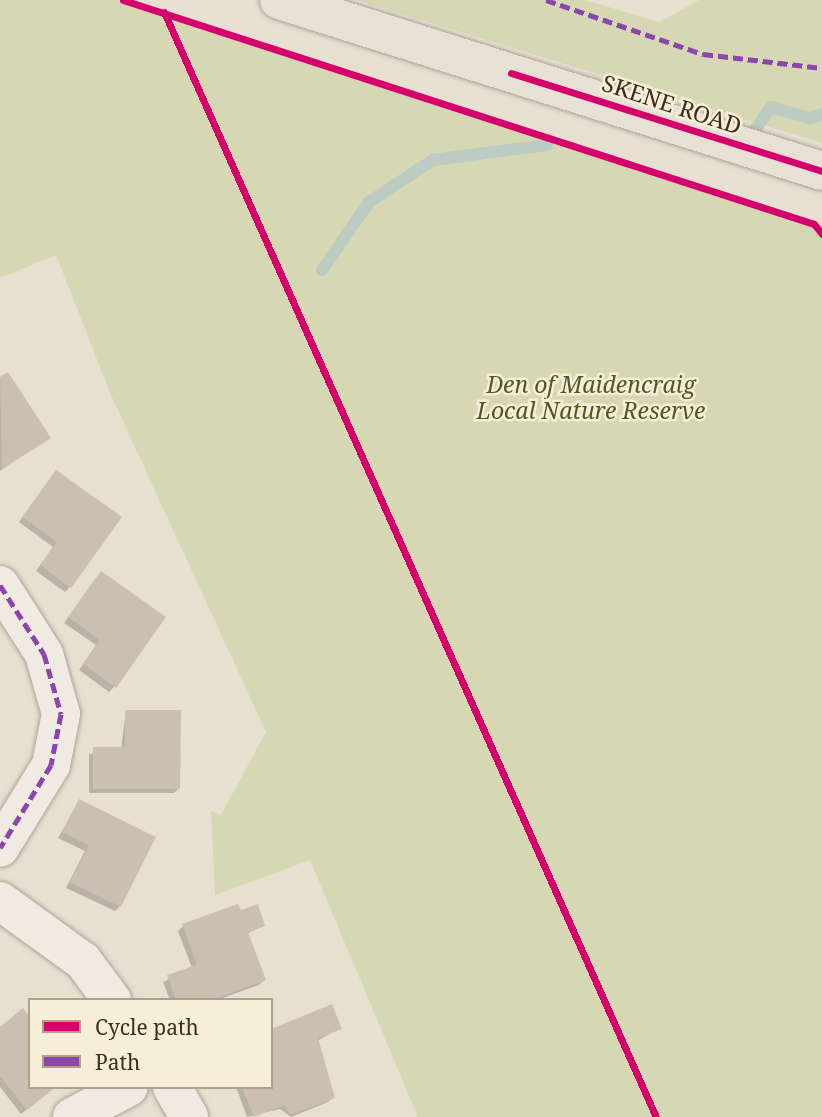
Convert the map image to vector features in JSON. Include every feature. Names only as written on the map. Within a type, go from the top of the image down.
[{"type":"main road","name":"SKENE ROAD","points":[[279,0],[822,171]]},
{"type":"street","points":[[0,585],[44,654],[61,715],[51,765],[0,849]]},
{"type":"street","points":[[0,901],[83,961],[110,998]]},
{"type":"street","points":[[72,1117],[125,1089]]},
{"type":"street","points":[[173,1089],[189,1117]]},
{"type":"green space","name":"Den of Maidencraig Local Nature Reserve","points":[[0,0],[123,0],[822,227],[822,1117],[418,1117],[310,860],[215,895],[211,811],[221,815],[266,732],[111,395],[56,255],[0,278]]},
{"type":"green space","points":[[357,0],[585,0],[659,22],[699,0],[822,0],[822,143]]},
{"type":"building","points":[[8,372],[51,438],[2,469],[0,377]]},
{"type":"building","points":[[56,470],[122,517],[71,588],[40,565],[57,542],[22,517]]},
{"type":"building","points":[[101,571],[166,617],[116,688],[83,664],[100,640],[68,617]]},
{"type":"building","points":[[125,710],[181,710],[180,789],[93,789],[93,747],[125,747]]},
{"type":"building","points":[[79,799],[156,837],[121,907],[70,882],[89,846],[62,832]]},
{"type":"building","points":[[238,904],[241,910],[258,904],[265,926],[248,932],[266,980],[216,998],[175,998],[167,975],[197,965],[182,924]]},
{"type":"building","points":[[332,1004],[342,1029],[318,1038],[335,1098],[290,1115],[285,1105],[254,1117],[243,1089],[273,1089],[273,1028]]},
{"type":"building","points":[[23,1008],[28,1014],[28,1089],[53,1089],[27,1110],[0,1076],[0,1027]]},
{"type":"waterway","points":[[755,130],[771,107],[810,118],[822,114]]},
{"type":"waterway","points":[[322,270],[369,202],[433,160],[547,145]]},
{"type":"marked path","points":[[546,0],[703,54],[822,68]]},
{"type":"marked path","points":[[0,585],[44,654],[61,714],[51,765],[0,848]]},
{"type":"cycle path","points":[[123,0],[814,224],[822,234]]},
{"type":"cycle path","points":[[164,12],[656,1117]]},
{"type":"cycle path","points":[[511,73],[822,171]]}]
